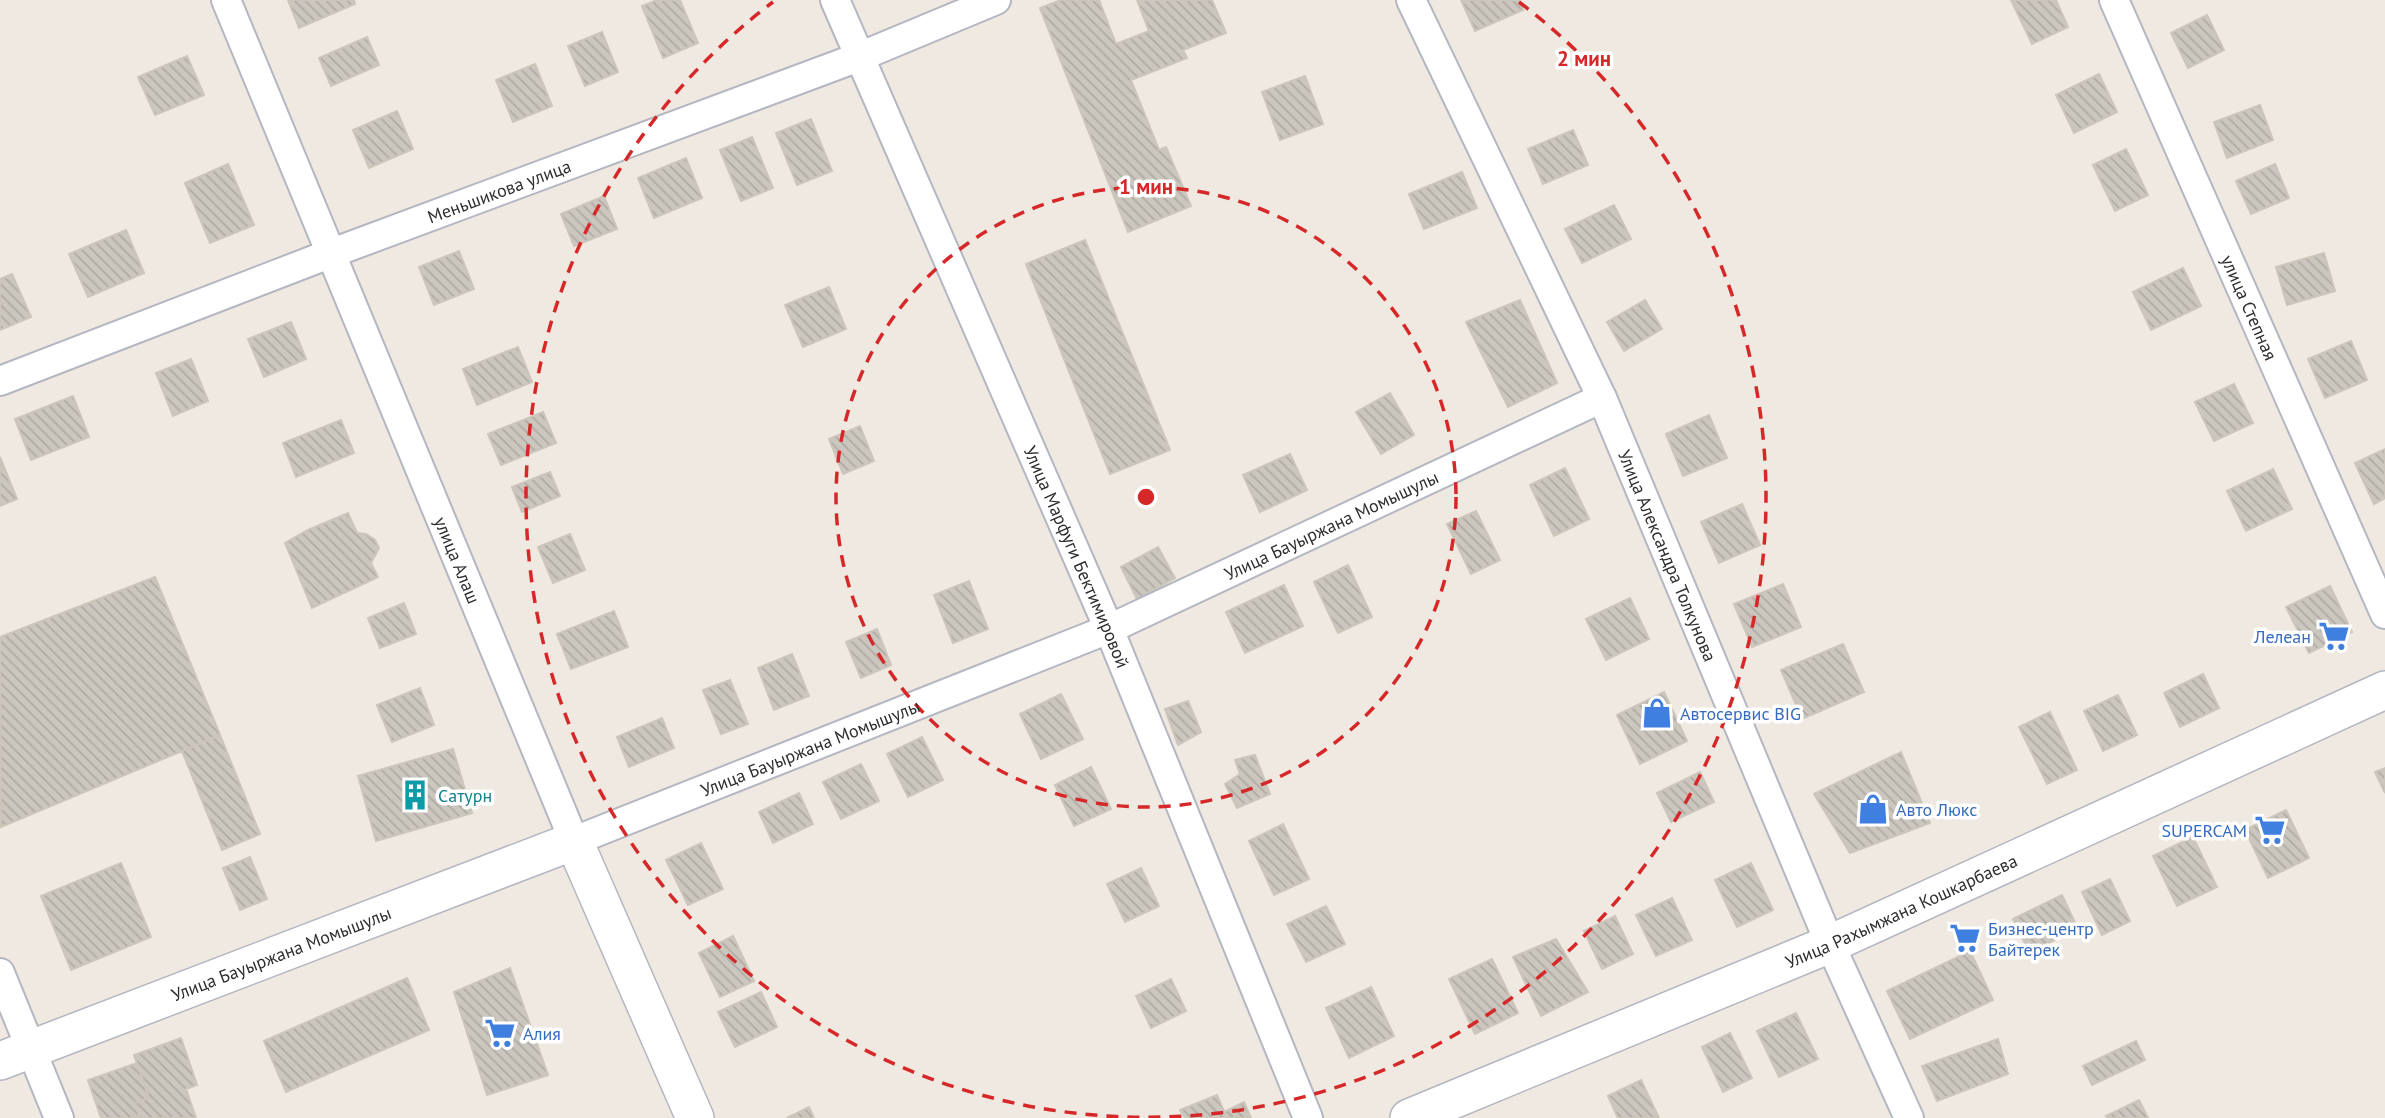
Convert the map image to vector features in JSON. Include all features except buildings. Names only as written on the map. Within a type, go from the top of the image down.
[{"type":"street","name":"улица Алаш","points":[[226,0],[574,841],[695,1118]]},
{"type":"street","name":"Улица Марфуги Бектимировой","points":[[835,0],[1109,629],[1308,1118]]},
{"type":"street","name":"Меньшикова улица","points":[[0,381],[332,253],[859,57],[996,0]]},
{"type":"street","name":"Улица Александра Толкунова","points":[[1410,0],[1602,398],[1830,944],[1909,1118]]},
{"type":"street","name":"улица Степная","points":[[2114,0],[2385,614]]},
{"type":"street","name":"Улица Бауыржана Момышулы","points":[[16,1055],[574,841],[1109,629],[1602,398]]},
{"type":"street","name":"Улица Рахымжана Кошкарбаева","points":[[1409,1118],[1830,944],[2385,690]]},
{"type":"street","points":[[0,973],[16,1055],[59,1118]]},
{"type":"place","name":"Лелеан","points":[[2334,636]]},
{"type":"place","name":"Автосервис BIG","points":[[1657,713]]},
{"type":"place","name":"Сатурн","points":[[415,795]]},
{"type":"place","name":"Авто Люкс","points":[[1873,809]]},
{"type":"place","name":"SUPERCAM","points":[[2270,830]]},
{"type":"place","name":"Бизнес-центр Байтерек","points":[[1965,938]]},
{"type":"place","name":"Алия","points":[[500,1033]]}]
